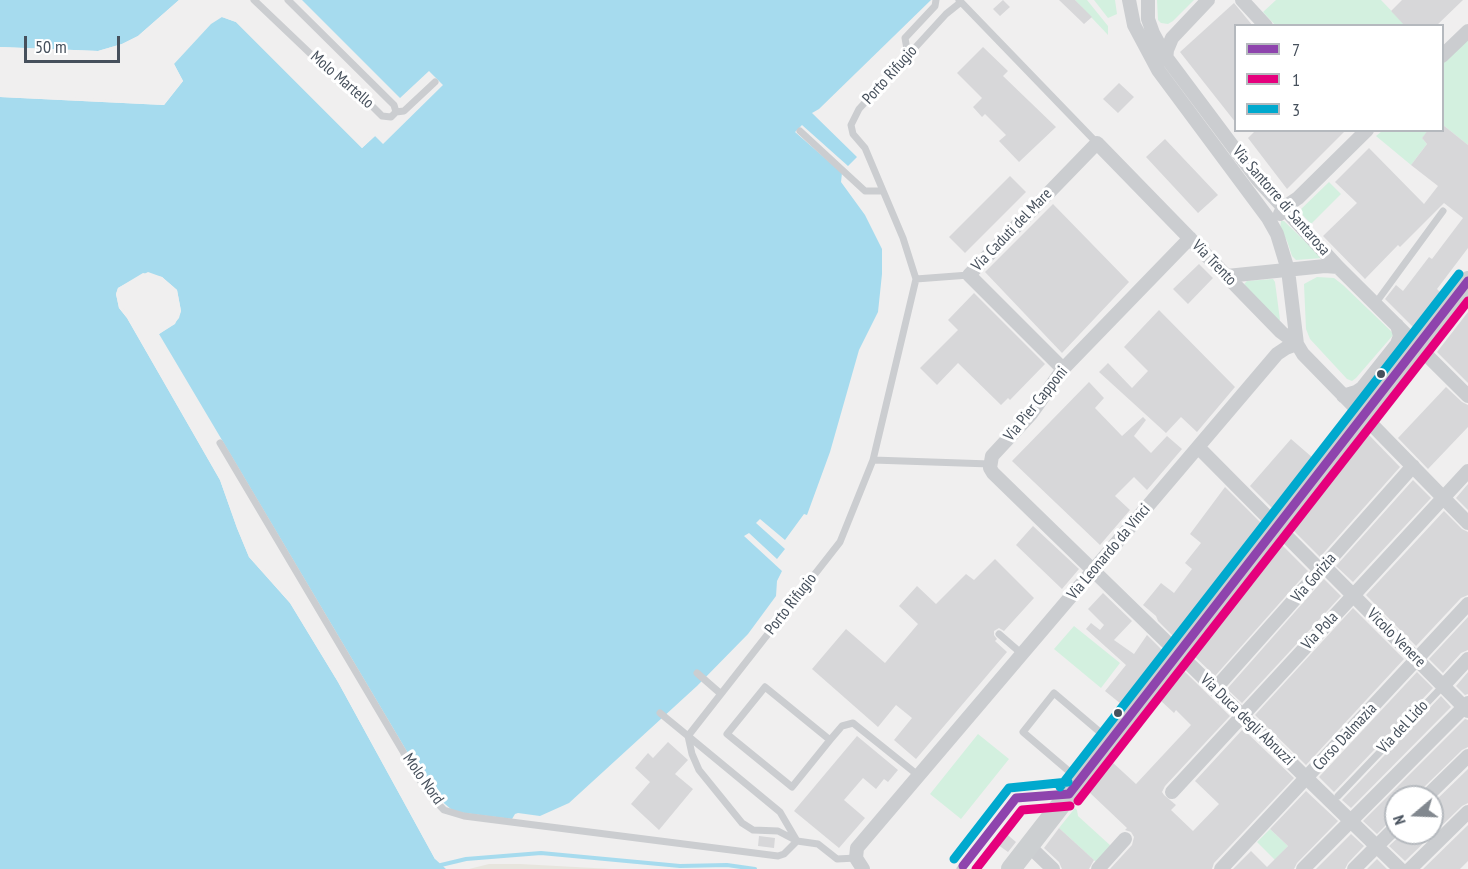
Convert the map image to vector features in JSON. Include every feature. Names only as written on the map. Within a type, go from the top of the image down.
[{"type":"street","name":"Via Santorre di Santarosa","points":[[1129,0],[1134,25],[1158,70],[1268,218]]},
{"type":"street","name":"Via Santorre di Santarosa","points":[[1148,0],[1148,19],[1166,57],[1271,194],[1338,267],[1468,396]]},
{"type":"street","points":[[1158,70],[1164,66],[1172,38],[1209,0]]},
{"type":"street","points":[[1242,0],[1264,24]]},
{"type":"street","points":[[1444,55],[1468,31]]},
{"type":"street","points":[[1297,344],[1288,270],[1281,243],[1268,218],[1278,216],[1283,208],[1298,198],[1363,132]]},
{"type":"street","name":"Via Trento","points":[[1097,143],[1281,332],[1297,344],[1303,354],[1363,417],[1468,523]]},
{"type":"street","name":"Via Caduti del Mare","points":[[1063,369],[969,275],[1097,143]]},
{"type":"street","points":[[1259,206],[1262,198],[1271,194]]},
{"type":"street","name":"Via Pier Capponi","points":[[990,464],[992,456],[1031,414],[1063,369],[1190,238]]},
{"type":"street","points":[[1227,276],[1338,267]]},
{"type":"street","points":[[1011,869],[1468,281]]},
{"type":"street","points":[[1343,396],[1362,388],[1397,344],[1400,336],[1397,325]]},
{"type":"street","name":"Via Leonardo da Vinci","points":[[859,864],[857,848],[1277,354],[1297,344]]},
{"type":"street","name":"Vicolo Venere","points":[[1198,447],[1322,568],[1354,595],[1443,686],[1467,707]]},
{"type":"street","points":[[990,464],[993,473],[1093,570]]},
{"type":"street","name":"Via Gorizia","points":[[1215,689],[1413,466]]},
{"type":"street","name":"Via Pola","points":[[1172,792],[1468,471]]},
{"type":"street","name":"Via Duca degli Abruzzi","points":[[1093,570],[1400,869]]},
{"type":"street","name":"Corso Dalmazia","points":[[1221,869],[1468,604]]},
{"type":"street","name":"Via del Lido","points":[[1443,686],[1468,659]]},
{"type":"street","points":[[1303,869],[1467,707]]},
{"type":"street","points":[[1438,785],[1468,756]]},
{"type":"street","points":[[1410,869],[1468,812]]},
{"type":"street","points":[[1354,869],[1384,839]]},
{"type":"street","points":[[1098,869],[1125,840]]},
{"type":"street","points":[[1029,846],[1053,869]]},
{"type":"lane","name":"Molo Martello","points":[[254,0],[317,60],[350,84],[382,116],[391,117],[396,112],[394,105],[288,0]]},
{"type":"lane","points":[[908,55],[905,38],[935,6],[936,0]]},
{"type":"lane","name":"Porto Rifugio","points":[[688,736],[840,542],[873,460],[916,279],[910,255],[866,148],[853,134],[851,125],[858,109],[960,1]]},
{"type":"lane","name":"Via Trento","points":[[960,1],[1097,143]]},
{"type":"lane","points":[[396,112],[404,111],[435,82]]},
{"type":"lane","points":[[800,131],[865,191],[883,191]]},
{"type":"lane","points":[[1376,304],[1443,211]]},
{"type":"lane","points":[[916,279],[969,275]]},
{"type":"lane","name":"Molo Nord","points":[[220,443],[427,792],[444,810],[464,816],[778,856],[784,854],[796,841]]},
{"type":"lane","points":[[873,460],[990,464]]},
{"type":"lane","points":[[999,634],[1022,654]]},
{"type":"lane","points":[[697,673],[722,694]]},
{"type":"lane","name":"Via del Lido","points":[[1338,796],[1443,686]]},
{"type":"lane","points":[[830,740],[765,687],[727,734],[792,787],[842,726],[853,723],[919,776]]},
{"type":"lane","points":[[1074,787],[1023,732],[1054,693],[1110,741]]},
{"type":"lane","points":[[660,713],[780,812],[796,841]]},
{"type":"lane","points":[[688,736],[699,770],[742,823],[753,830],[778,831],[796,841],[818,844],[837,859],[859,864]]},
{"type":"lane","points":[[962,868],[1016,798],[1074,787]]},
{"type":"green space","points":[[1075,0],[1087,0],[1108,26],[1108,35]]},
{"type":"green space","points":[[1094,0],[1115,0],[1117,14],[1108,18]]},
{"type":"green space","points":[[1157,0],[1194,0],[1168,24],[1158,20]]},
{"type":"green space","points":[[1276,0],[1381,0],[1404,24],[1274,24],[1263,12]]},
{"type":"green space","points":[[1468,31],[1468,145],[1444,126],[1444,54]]},
{"type":"green space","points":[[1381,132],[1427,132],[1422,138],[1427,144],[1411,165],[1376,136]]},
{"type":"green space","points":[[1329,182],[1341,194],[1311,224],[1299,211]]},
{"type":"green space","points":[[1281,221],[1284,221],[1322,258],[1296,260],[1280,229]]},
{"type":"green space","points":[[1317,277],[1334,278],[1394,334],[1352,381],[1347,379],[1310,339],[1306,329],[1304,284]]},
{"type":"green space","points":[[1273,279],[1280,320],[1277,322],[1244,284],[1247,281]]},
{"type":"green space","points":[[1074,626],[1120,663],[1101,688],[1054,649]]},
{"type":"green space","points":[[978,734],[1009,759],[961,819],[930,794]]},
{"type":"green space","points":[[1075,808],[1078,816],[1111,846],[1096,862],[1059,828]]},
{"type":"green space","points":[[1270,829],[1288,846],[1275,860],[1257,842]]},
{"type":"sand","points":[[489,864],[520,864],[612,869],[469,869]]},
{"type":"water","points":[[0,0],[179,0],[138,36],[122,44],[98,51],[0,47]]},
{"type":"water","points":[[302,0],[931,0],[819,109],[812,113],[857,157],[848,166],[802,125],[795,132],[842,173],[841,182],[865,215],[882,249],[878,312],[859,350],[830,452],[807,515],[804,514],[785,540],[760,519],[756,523],[785,549],[777,559],[749,533],[744,536],[782,571],[777,581],[776,596],[748,634],[697,686],[569,803],[540,816],[518,813],[512,819],[452,810],[431,792],[159,334],[179,318],[181,311],[177,290],[162,277],[143,273],[118,288],[116,294],[119,308],[127,318],[220,480],[249,557],[290,603],[338,682],[435,859],[446,869],[0,869],[0,97],[164,105],[183,81],[174,64],[211,24],[222,17],[236,22],[362,148],[375,136],[383,144],[443,85],[429,71],[400,98]]},
{"type":"pier","points":[[179,0],[182,0],[140,38],[124,47],[99,54],[0,50],[0,47],[98,51],[122,44],[138,36]]},
{"type":"pier","points":[[222,14],[238,20],[362,144],[373,134],[375,136],[362,148],[236,22],[222,17]]},
{"type":"pier","points":[[174,64],[183,81],[164,105],[0,97],[0,94],[163,102],[179,80],[172,66]]},
{"type":"pier","points":[[148,272],[162,277],[177,290],[181,311],[175,324],[159,334],[157,332],[172,322],[178,311],[174,292],[161,279],[153,276],[144,276],[121,290],[119,300],[122,307],[223,479],[239,527],[252,555],[293,601],[438,858],[435,859],[338,682],[290,603],[249,557],[220,480],[127,318],[119,308],[116,294],[118,288]]},
{"type":"building","points":[[1003,0],[1010,7],[1000,16],[993,9]]},
{"type":"building","points":[[1059,0],[1075,0],[1092,17],[1084,24]]},
{"type":"building","points":[[1402,0],[1463,0],[1438,24],[1403,24],[1391,11]]},
{"type":"building","points":[[1234,3],[1251,24],[1234,24],[1234,120],[1180,52]]},
{"type":"building","points":[[983,47],[1008,71],[1003,76],[1056,127],[1019,162],[999,141],[1006,135],[985,114],[982,117],[973,107],[982,98],[957,73]]},
{"type":"building","points":[[1119,83],[1134,97],[1118,113],[1103,99]]},
{"type":"building","points":[[1444,126],[1468,145],[1468,248],[1437,289],[1440,292],[1414,328],[1385,299],[1396,285],[1403,291],[1429,257],[1432,259],[1463,218],[1444,203],[1365,279],[1323,236],[1357,203],[1335,182],[1369,148],[1424,204],[1438,186],[1411,165],[1427,144],[1422,138],[1426,132],[1444,132]]},
{"type":"building","points":[[1254,132],[1344,132],[1287,189],[1248,138]]},
{"type":"building","points":[[1165,139],[1218,195],[1198,213],[1146,157]]},
{"type":"building","points":[[1010,176],[1026,192],[965,253],[949,237]]},
{"type":"building","points":[[1053,204],[1129,282],[1062,353],[985,272]]},
{"type":"building","points":[[1199,264],[1213,278],[1188,304],[1173,289]]},
{"type":"building","points":[[974,293],[1045,364],[1010,400],[1008,398],[1001,405],[958,363],[937,385],[920,368],[958,330],[948,320]]},
{"type":"building","points":[[1159,310],[1235,387],[1197,432],[1181,417],[1166,433],[1099,372],[1108,363],[1132,388],[1148,371],[1124,347]]},
{"type":"building","points":[[1468,312],[1468,383],[1437,352]]},
{"type":"building","points":[[1089,382],[1104,398],[1095,408],[1122,436],[1143,417],[1146,420],[1134,436],[1151,453],[1167,436],[1182,449],[1147,490],[1134,477],[1115,496],[1130,510],[1100,545],[1012,461]]},
{"type":"building","points":[[1446,387],[1468,405],[1468,427],[1428,469],[1398,438]]},
{"type":"building","points":[[1369,435],[1400,467],[1320,557],[1293,530]]},
{"type":"building","points":[[1291,439],[1313,458],[1273,509],[1250,486]]},
{"type":"building","points":[[1413,480],[1431,498],[1353,582],[1336,566]]},
{"type":"building","points":[[1468,484],[1468,510],[1456,498]]},
{"type":"building","points":[[1225,487],[1262,524],[1174,637],[1143,605],[1161,583],[1174,593],[1192,569],[1185,563],[1201,543],[1190,534]]},
{"type":"building","points":[[1444,511],[1468,532],[1468,595],[1461,598],[1416,646],[1366,595]]},
{"type":"building","points":[[1033,526],[1079,569],[1062,589],[1016,545]]},
{"type":"building","points":[[1282,545],[1308,571],[1215,676],[1194,656]]},
{"type":"building","points":[[995,559],[1034,598],[1004,631],[999,628],[994,631],[997,639],[995,641],[1007,652],[916,759],[894,740],[912,718],[896,705],[878,727],[812,669],[846,629],[885,663],[918,624],[899,606],[917,586],[936,604],[966,574],[974,580]]},
{"type":"building","points":[[1324,579],[1341,596],[1242,703],[1227,689]]},
{"type":"building","points":[[1103,593],[1132,621],[1114,640],[1134,654],[1147,635],[1163,651],[1121,704],[1105,691],[1126,665],[1086,629],[1091,623],[1100,630],[1104,625],[1088,609]]},
{"type":"building","points":[[1353,608],[1404,659],[1306,765],[1255,715]]},
{"type":"building","points":[[1468,617],[1468,650],[1461,653],[1443,673],[1429,659]]},
{"type":"building","points":[[1183,670],[1230,716],[1165,786],[1162,792],[1176,805],[1171,810],[1193,831],[1219,804],[1195,781],[1243,729],[1294,778],[1214,863],[1212,869],[1110,869],[1132,845],[1134,837],[1088,791],[1111,761],[1136,784],[1191,725],[1176,710],[1174,713],[1160,700]]},
{"type":"building","points":[[1417,672],[1433,688],[1334,792],[1319,777]]},
{"type":"building","points":[[1468,672],[1468,694],[1465,695],[1456,686]]},
{"type":"building","points":[[1441,696],[1451,707],[1351,808],[1342,800]]},
{"type":"building","points":[[1465,719],[1468,720],[1468,747],[1462,750],[1426,785],[1399,785]]},
{"type":"building","points":[[857,736],[898,770],[888,782],[884,779],[876,789],[863,778],[844,800],[865,818],[839,848],[794,811]]},
{"type":"building","points":[[668,742],[688,760],[675,774],[693,789],[659,830],[631,804],[650,782],[635,768],[648,753],[653,758]]},
{"type":"building","points":[[1468,769],[1468,803],[1444,823],[1444,792]]},
{"type":"building","points":[[1306,791],[1338,821],[1297,863],[1294,869],[1233,869],[1251,851],[1267,867],[1288,846],[1270,829]]},
{"type":"building","points":[[1384,800],[1384,827],[1377,834],[1363,821]]},
{"type":"building","points":[[1468,825],[1468,861],[1460,869],[1423,869]]},
{"type":"building","points":[[1059,828],[1094,860],[1089,869],[1062,869],[1059,862],[1044,848]]},
{"type":"building","points":[[1003,831],[1016,842],[1008,852],[994,842]]},
{"type":"building","points":[[1351,834],[1364,846],[1345,869],[1316,869]]},
{"type":"building","points":[[759,836],[775,838],[774,848],[758,846]]},
{"type":"building","points":[[1390,845],[1422,845],[1405,861]]},
{"type":"building","points":[[1377,859],[1387,869],[1367,869]]},
{"type":"waterway","points":[[441,865],[466,859],[541,853],[680,866],[727,865],[755,869]]},
{"type":"transit line","name":"3","points":[[1060,787],[1459,274]]},
{"type":"transit line","name":"7","points":[[1069,794],[1468,281]]},
{"type":"transit line","name":"1","points":[[1078,801],[1468,301]]},
{"type":"transit line","name":"3","points":[[954,859],[1009,788],[1068,782]]},
{"type":"transit line","name":"7","points":[[963,866],[1016,798],[1069,794]]},
{"type":"transit line","name":"1","points":[[976,869],[1022,810],[1070,806]]}]
